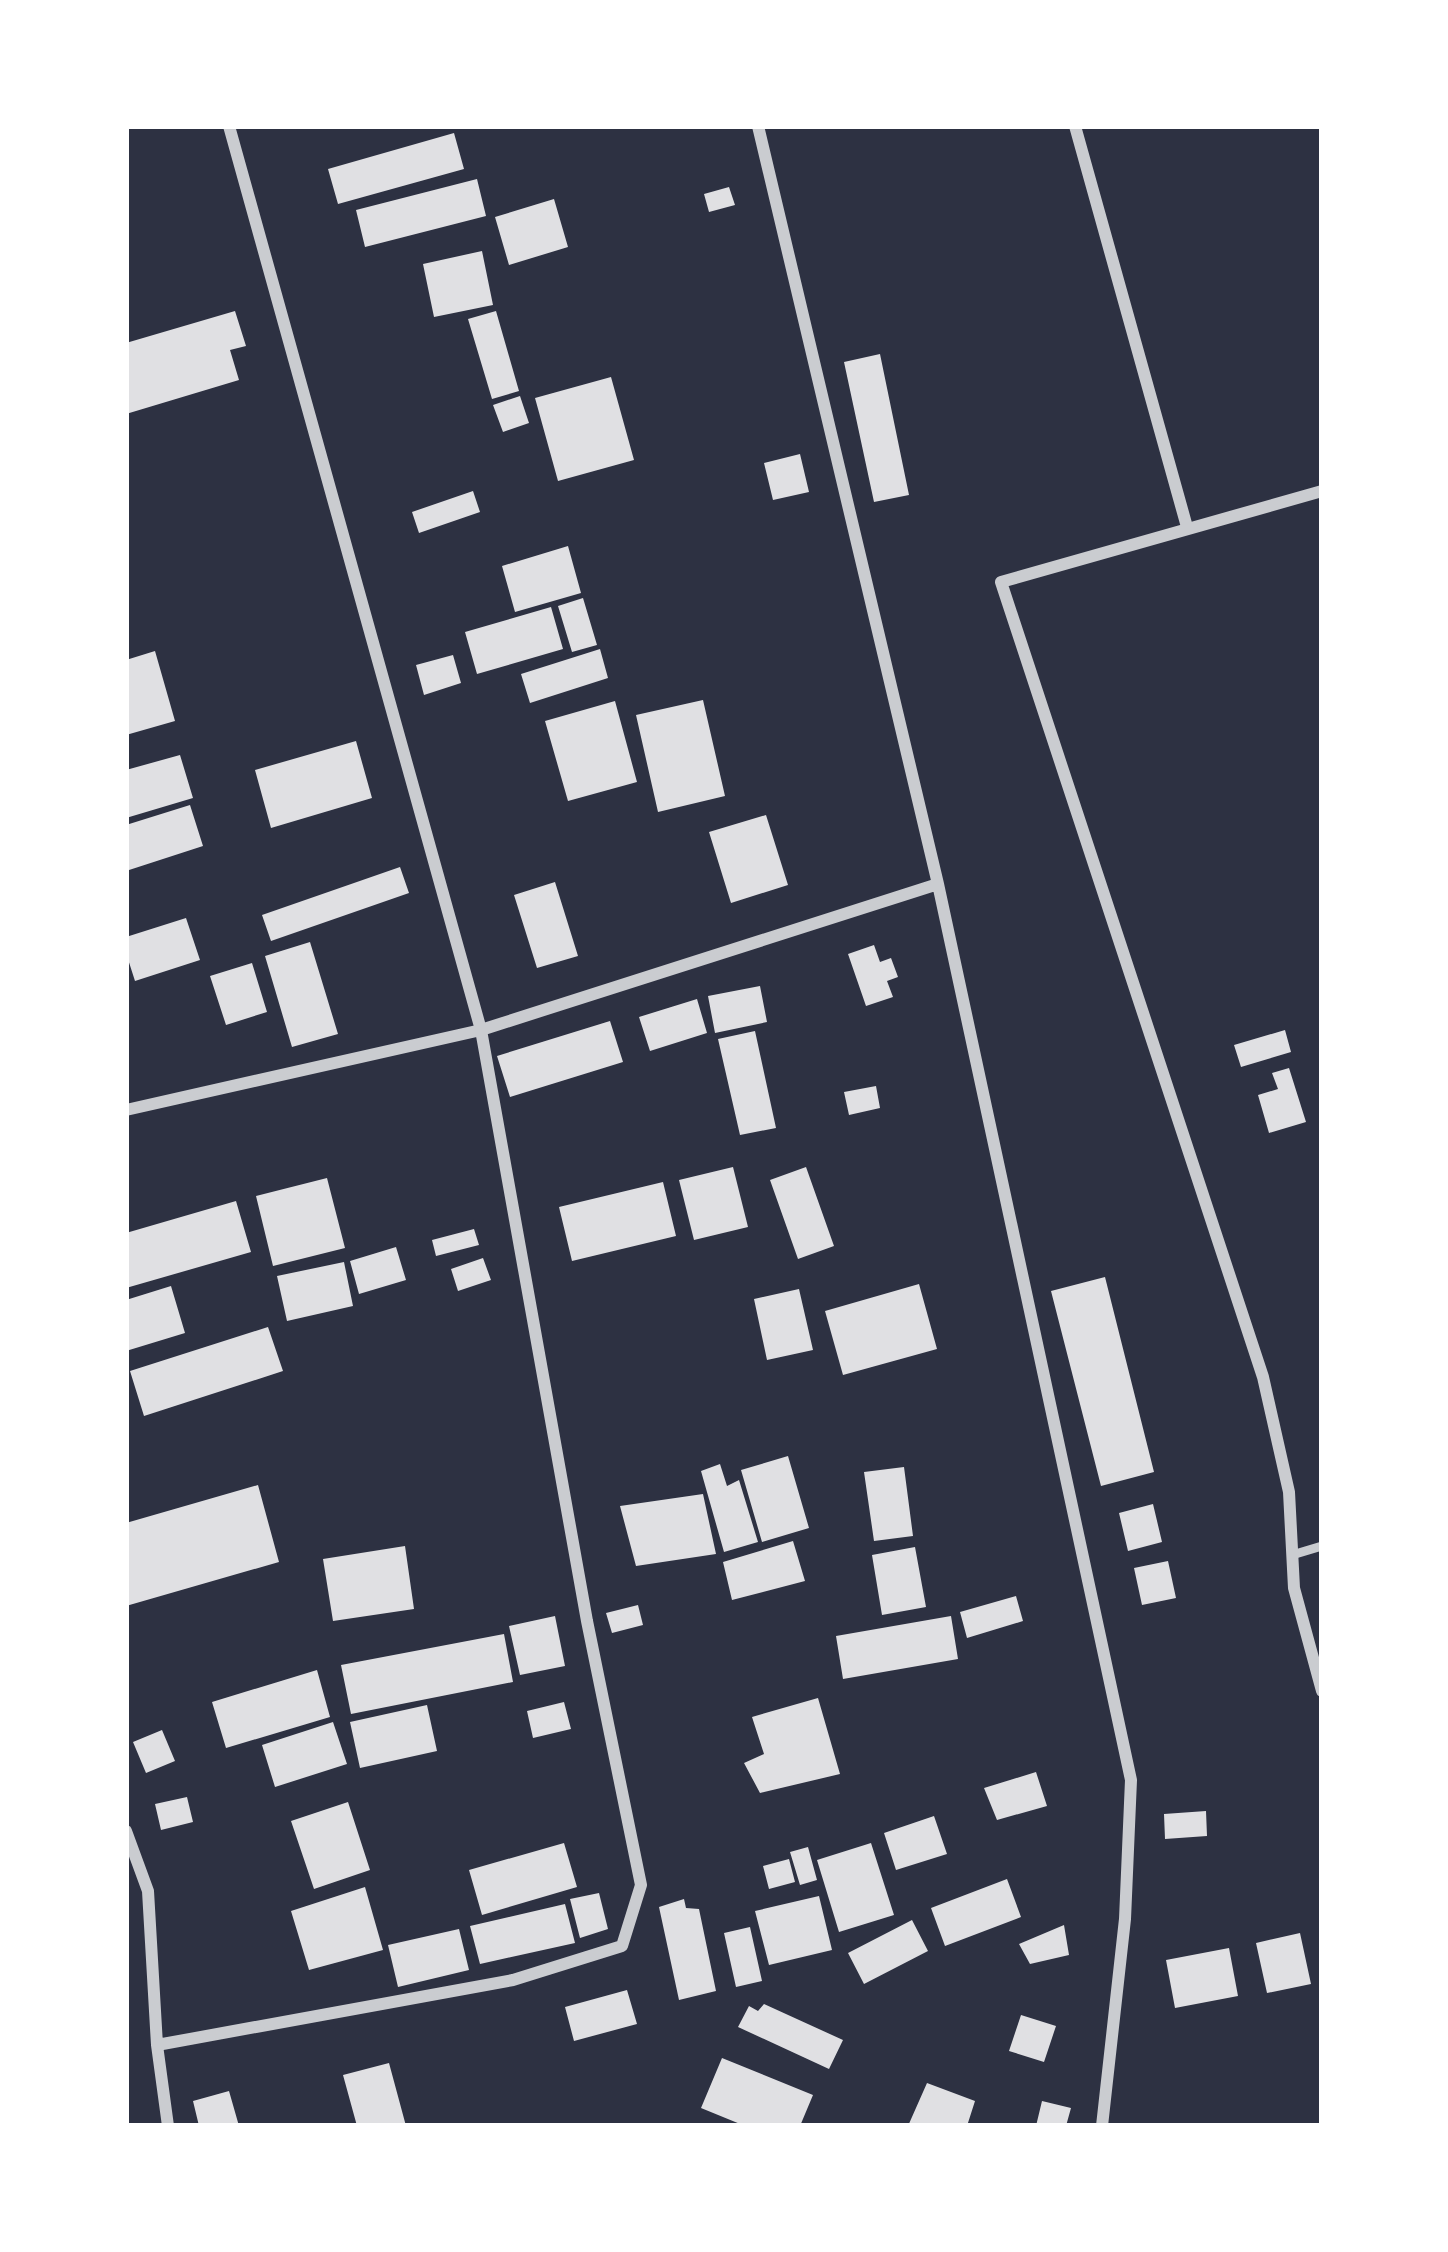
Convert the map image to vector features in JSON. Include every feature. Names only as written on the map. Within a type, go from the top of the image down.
[{"type":"street","points":[[157,2045],[513,1980],[622,1946],[641,1885],[587,1621],[481,1030],[229,126]]},
{"type":"street","points":[[758,126],[938,884],[1131,1780],[1125,1918],[1102,2126]]},
{"type":"street","points":[[1075,126],[1187,527]]},
{"type":"street","points":[[1322,491],[1001,582],[1263,1377],[1289,1492],[1294,1588],[1322,1691]]},
{"type":"street","points":[[126,1110],[481,1030],[938,884]]},
{"type":"street","points":[[126,1831],[148,1891],[157,2045],[168,2126]]},
{"type":"lane","points":[[1292,1555],[1322,1546]]},
{"type":"building","points":[[454,133],[464,169],[338,204],[328,169]]},
{"type":"building","points":[[477,179],[486,216],[365,247],[356,210]]},
{"type":"building","points":[[729,187],[735,205],[709,212],[704,194]]},
{"type":"building","points":[[554,199],[568,247],[509,265],[495,217]]},
{"type":"building","points":[[482,251],[493,305],[434,317],[423,264]]},
{"type":"building","points":[[235,311],[246,346],[230,350],[239,380],[126,414],[126,343]]},
{"type":"building","points":[[496,311],[519,391],[492,399],[468,319]]},
{"type":"building","points":[[880,354],[909,495],[874,502],[844,362]]},
{"type":"building","points":[[611,377],[634,460],[558,481],[535,398]]},
{"type":"building","points":[[520,396],[529,423],[503,432],[493,405]]},
{"type":"building","points":[[800,454],[809,492],[773,500],[764,463]]},
{"type":"building","points":[[473,491],[480,512],[419,533],[412,512]]},
{"type":"building","points":[[568,546],[581,593],[515,612],[502,566]]},
{"type":"building","points":[[583,598],[597,645],[572,652],[558,606]]},
{"type":"building","points":[[551,607],[563,649],[477,674],[465,632]]},
{"type":"building","points":[[600,649],[608,678],[530,703],[521,674]]},
{"type":"building","points":[[155,651],[175,721],[126,735],[126,660]]},
{"type":"building","points":[[453,655],[461,683],[424,695],[416,665]]},
{"type":"building","points":[[703,700],[725,796],[658,812],[636,715]]},
{"type":"building","points":[[615,701],[637,782],[568,801],[545,721]]},
{"type":"building","points":[[356,741],[372,798],[271,828],[255,770]]},
{"type":"building","points":[[180,755],[193,798],[126,818],[126,770]]},
{"type":"building","points":[[190,805],[203,846],[126,871],[126,825]]},
{"type":"building","points":[[766,815],[788,885],[731,903],[709,832]]},
{"type":"building","points":[[400,867],[409,893],[271,941],[262,915]]},
{"type":"building","points":[[555,882],[578,956],[537,968],[514,895]]},
{"type":"building","points":[[186,918],[200,960],[135,981],[126,937]]},
{"type":"building","points":[[310,942],[338,1034],[292,1047],[265,956]]},
{"type":"building","points":[[874,945],[880,962],[891,958],[898,977],[887,981],[893,997],[866,1006],[848,954]]},
{"type":"building","points":[[252,963],[267,1012],[226,1025],[210,976]]},
{"type":"building","points":[[760,986],[767,1022],[715,1033],[708,996]]},
{"type":"building","points":[[697,999],[707,1033],[650,1051],[639,1017]]},
{"type":"building","points":[[610,1021],[623,1062],[510,1097],[497,1056]]},
{"type":"building","points":[[1285,1030],[1291,1052],[1241,1067],[1234,1045]]},
{"type":"building","points":[[755,1031],[776,1128],[740,1135],[718,1039]]},
{"type":"building","points":[[1289,1068],[1306,1122],[1269,1133],[1258,1095],[1278,1089],[1272,1073]]},
{"type":"building","points":[[876,1086],[880,1108],[849,1115],[844,1092]]},
{"type":"building","points":[[733,1167],[748,1227],[694,1240],[679,1180]]},
{"type":"building","points":[[806,1167],[834,1246],[798,1259],[770,1180]]},
{"type":"building","points":[[327,1178],[345,1248],[273,1266],[256,1196]]},
{"type":"building","points":[[663,1182],[676,1236],[572,1261],[559,1207]]},
{"type":"building","points":[[236,1201],[251,1252],[126,1288],[126,1233]]},
{"type":"building","points":[[474,1229],[479,1245],[436,1256],[432,1240]]},
{"type":"building","points":[[396,1247],[406,1280],[359,1294],[350,1261]]},
{"type":"building","points":[[483,1258],[491,1280],[458,1291],[451,1269]]},
{"type":"building","points":[[344,1262],[353,1306],[287,1321],[277,1276]]},
{"type":"building","points":[[1105,1277],[1154,1472],[1101,1486],[1051,1291]]},
{"type":"building","points":[[919,1284],[937,1349],[843,1375],[825,1311]]},
{"type":"building","points":[[171,1286],[185,1333],[126,1351],[126,1300]]},
{"type":"building","points":[[799,1289],[813,1350],[767,1360],[754,1299]]},
{"type":"building","points":[[268,1327],[283,1371],[144,1416],[130,1371]]},
{"type":"building","points":[[788,1456],[809,1528],[762,1542],[741,1470]]},
{"type":"building","points":[[720,1464],[727,1486],[739,1480],[758,1542],[724,1552],[701,1471]]},
{"type":"building","points":[[904,1467],[913,1536],[874,1541],[864,1472]]},
{"type":"building","points":[[258,1485],[279,1562],[126,1606],[126,1523]]},
{"type":"building","points":[[703,1494],[716,1554],[636,1566],[620,1506]]},
{"type":"building","points":[[1153,1504],[1162,1542],[1128,1551],[1119,1513]]},
{"type":"building","points":[[793,1541],[805,1581],[732,1600],[723,1562]]},
{"type":"building","points":[[405,1546],[414,1609],[333,1621],[323,1559]]},
{"type":"building","points":[[915,1547],[926,1607],[882,1615],[872,1555]]},
{"type":"building","points":[[1168,1561],[1176,1598],[1142,1605],[1134,1568]]},
{"type":"building","points":[[1016,1596],[1023,1621],[967,1638],[960,1612]]},
{"type":"building","points":[[638,1605],[643,1625],[612,1633],[606,1613]]},
{"type":"building","points":[[555,1616],[565,1666],[520,1675],[509,1626]]},
{"type":"building","points":[[951,1616],[958,1659],[843,1679],[836,1636]]},
{"type":"building","points":[[504,1634],[513,1682],[351,1714],[341,1665]]},
{"type":"building","points":[[317,1670],[330,1717],[226,1748],[212,1702]]},
{"type":"building","points":[[818,1698],[840,1774],[760,1793],[744,1763],[764,1754],[752,1717]]},
{"type":"building","points":[[564,1702],[571,1729],[533,1738],[527,1711]]},
{"type":"building","points":[[427,1705],[437,1751],[360,1768],[350,1722]]},
{"type":"building","points":[[333,1722],[347,1764],[275,1787],[262,1745]]},
{"type":"building","points":[[162,1730],[175,1761],[146,1773],[133,1742]]},
{"type":"building","points":[[1036,1772],[1047,1806],[997,1820],[984,1788]]},
{"type":"building","points":[[187,1797],[193,1822],[161,1830],[155,1804]]},
{"type":"building","points":[[348,1802],[370,1870],[314,1889],[291,1821]]},
{"type":"building","points":[[1206,1811],[1207,1836],[1165,1839],[1164,1814]]},
{"type":"building","points":[[934,1816],[947,1854],[896,1870],[884,1833]]},
{"type":"building","points":[[564,1843],[577,1887],[482,1915],[469,1870]]},
{"type":"building","points":[[871,1843],[894,1915],[839,1932],[817,1860]]},
{"type":"building","points":[[808,1847],[817,1880],[800,1885],[790,1852]]},
{"type":"building","points":[[789,1859],[795,1882],[769,1889],[763,1866]]},
{"type":"building","points":[[1007,1879],[1021,1917],[945,1946],[931,1908]]},
{"type":"building","points":[[365,1887],[383,1950],[309,1970],[291,1911]]},
{"type":"building","points":[[599,1893],[608,1929],[580,1938],[570,1899]]},
{"type":"building","points":[[819,1896],[832,1950],[769,1965],[755,1911]]},
{"type":"building","points":[[684,1899],[686,1908],[699,1909],[716,1991],[679,2000],[659,1907]]},
{"type":"building","points":[[565,1904],[575,1943],[480,1964],[470,1926]]},
{"type":"building","points":[[912,1920],[928,1951],[864,1984],[848,1953]]},
{"type":"building","points":[[1064,1925],[1069,1955],[1030,1964],[1019,1944]]},
{"type":"building","points":[[750,1927],[762,1981],[736,1987],[724,1933]]},
{"type":"building","points":[[459,1929],[469,1970],[398,1987],[388,1945]]},
{"type":"building","points":[[1300,1933],[1311,1984],[1267,1993],[1256,1943]]},
{"type":"building","points":[[1229,1948],[1238,1996],[1175,2008],[1166,1960]]},
{"type":"building","points":[[627,1990],[637,2024],[574,2041],[565,2007]]},
{"type":"building","points":[[764,2004],[843,2040],[829,2069],[738,2027],[749,2006],[758,2011]]},
{"type":"building","points":[[1021,2015],[1056,2026],[1044,2062],[1009,2051]]},
{"type":"building","points":[[722,2058],[813,2095],[800,2126],[745,2126],[701,2108]]},
{"type":"building","points":[[389,2063],[406,2126],[357,2126],[343,2075]]},
{"type":"building","points":[[927,2083],[975,2101],[967,2126],[908,2126]]},
{"type":"building","points":[[229,2091],[239,2126],[199,2126],[193,2101]]},
{"type":"building","points":[[1042,2101],[1071,2108],[1066,2126],[1036,2126]]}]
